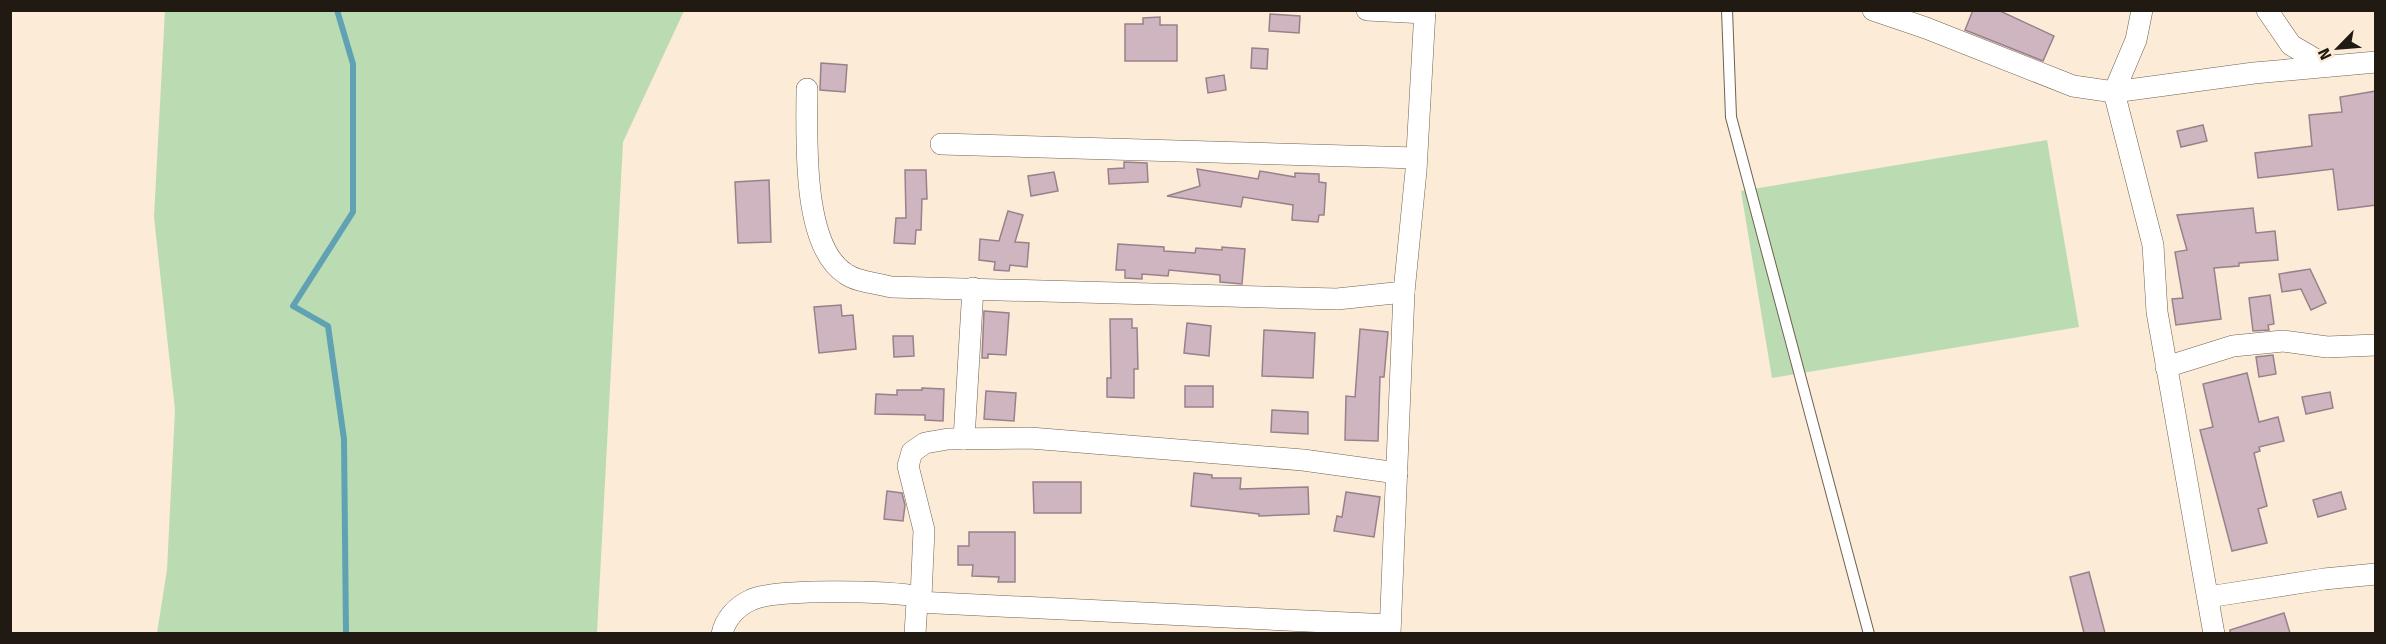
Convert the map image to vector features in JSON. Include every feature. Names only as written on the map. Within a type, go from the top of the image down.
[{"type":"street","points":[[722,633],[724,622],[741,606],[769,594],[896,592],[919,600],[1390,629],[1404,292],[1416,158],[1425,12],[1367,10]]},
{"type":"street","points":[[1873,10],[1930,19],[2073,86],[2114,92],[2147,85],[2376,62]]},
{"type":"street","points":[[2142,10],[2136,40],[2114,92],[2153,245],[2157,312],[2214,633]]},
{"type":"street","points":[[2267,10],[2291,45],[2327,66]]},
{"type":"street","points":[[807,89],[806,177],[823,248],[846,274],[891,287],[1337,299],[1404,292]]},
{"type":"street","points":[[941,144],[1416,158]]},
{"type":"street","points":[[964,438],[973,288]]},
{"type":"street","points":[[2166,367],[2233,346],[2283,341],[2327,346],[2376,345]]},
{"type":"street","points":[[915,633],[924,530],[908,466],[912,452],[925,443],[964,438],[1030,438],[1303,459],[1397,473]]},
{"type":"street","points":[[2208,597],[2324,579],[2376,574]]},
{"type":"lane","points":[[1727,10],[1731,117],[1869,633]]},
{"type":"green space","points":[[165,10],[684,11],[623,142],[597,633],[157,633],[167,570],[175,410],[154,217]]},
{"type":"green space","points":[[2047,140],[2079,327],[1772,378],[1741,191]]},
{"type":"building","points":[[1973,10],[1998,10],[2054,36],[2043,61],[1965,30]]},
{"type":"building","points":[[1270,14],[1300,16],[1299,33],[1269,31]]},
{"type":"building","points":[[1160,17],[1160,25],[1177,25],[1177,61],[1125,61],[1125,24],[1143,24],[1143,18]]},
{"type":"building","points":[[1252,48],[1268,49],[1267,69],[1251,68]]},
{"type":"building","points":[[821,63],[847,65],[845,92],[820,90]]},
{"type":"building","points":[[1224,75],[1226,90],[1208,93],[1206,78]]},
{"type":"building","points":[[2376,91],[2376,205],[2338,210],[2333,169],[2258,178],[2255,153],[2312,146],[2309,115],[2342,112],[2340,97]]},
{"type":"building","points":[[2203,125],[2207,141],[2181,147],[2177,131]]},
{"type":"building","points":[[1124,162],[1147,163],[1148,182],[1109,184],[1108,169],[1124,168]]},
{"type":"building","points":[[1197,169],[1258,179],[1260,171],[1295,177],[1295,173],[1319,174],[1319,182],[1326,183],[1324,215],[1319,215],[1318,222],[1292,220],[1293,205],[1243,197],[1241,207],[1167,196],[1200,186]]},
{"type":"building","points":[[905,170],[926,170],[927,199],[922,199],[921,230],[916,230],[915,244],[894,243],[896,218],[906,218]]},
{"type":"building","points":[[1054,172],[1058,191],[1031,196],[1028,176]]},
{"type":"building","points":[[769,180],[771,242],[738,243],[735,182]]},
{"type":"building","points":[[2253,208],[2256,233],[2275,231],[2278,260],[2239,263],[2239,266],[2214,268],[2221,319],[2176,325],[2172,299],[2183,298],[2175,252],[2187,250],[2177,215]]},
{"type":"building","points":[[1008,211],[1023,215],[1015,242],[1029,243],[1027,267],[1010,265],[1009,271],[994,270],[995,262],[979,260],[980,239],[999,241]]},
{"type":"building","points":[[1118,244],[1164,247],[1164,251],[1195,253],[1196,248],[1245,249],[1242,284],[1220,282],[1220,275],[1169,270],[1168,276],[1142,274],[1142,279],[1125,278],[1125,270],[1116,270]]},
{"type":"building","points":[[2310,269],[2326,303],[2311,310],[2301,289],[2282,292],[2279,274]]},
{"type":"building","points":[[2270,295],[2274,324],[2268,325],[2269,330],[2253,331],[2249,298]]},
{"type":"building","points":[[841,305],[842,316],[853,315],[856,349],[819,353],[814,307]]},
{"type":"building","points":[[984,311],[1009,313],[1006,355],[988,354],[988,358],[982,358]]},
{"type":"building","points":[[1110,319],[1132,319],[1132,328],[1137,328],[1138,369],[1134,369],[1134,398],[1107,397],[1107,378],[1111,378]]},
{"type":"building","points":[[1187,323],[1211,326],[1209,356],[1184,353]]},
{"type":"building","points":[[1360,329],[1388,332],[1384,377],[1380,377],[1378,441],[1345,440],[1346,396],[1355,397]]},
{"type":"building","points":[[1264,330],[1315,333],[1313,378],[1262,376]]},
{"type":"building","points":[[893,336],[913,336],[914,356],[894,357]]},
{"type":"building","points":[[2273,355],[2276,374],[2259,377],[2256,357]]},
{"type":"building","points":[[2247,373],[2259,422],[2278,417],[2284,441],[2259,447],[2260,451],[2254,453],[2267,506],[2258,509],[2267,543],[2232,551],[2200,430],[2213,427],[2203,384]]},
{"type":"building","points":[[1185,386],[1213,386],[1213,407],[1185,407]]},
{"type":"building","points":[[922,388],[944,389],[943,421],[925,420],[925,415],[875,414],[876,394],[897,395],[897,390],[922,390]]},
{"type":"building","points":[[986,391],[1016,393],[1014,421],[984,419]]},
{"type":"building","points":[[2330,392],[2333,408],[2306,414],[2302,397]]},
{"type":"building","points":[[1272,410],[1308,412],[1308,434],[1271,432]]},
{"type":"building","points":[[1194,473],[1212,475],[1212,478],[1241,478],[1240,489],[1308,487],[1309,514],[1259,516],[1259,514],[1191,506]]},
{"type":"building","points":[[1033,482],[1081,482],[1081,513],[1034,513]]},
{"type":"building","points":[[887,491],[902,493],[905,505],[903,521],[884,519]]},
{"type":"building","points":[[1346,492],[1380,497],[1374,537],[1334,531],[1337,516],[1342,517]]},
{"type":"building","points":[[2341,492],[2346,509],[2318,517],[2313,500]]},
{"type":"building","points":[[969,532],[1015,532],[1015,582],[998,582],[999,577],[972,576],[973,565],[958,565],[958,546],[969,546]]},
{"type":"building","points":[[2089,572],[2105,633],[2084,633],[2070,577]]},
{"type":"building","points":[[2284,613],[2290,633],[2230,633],[2230,630]]},
{"type":"waterway","points":[[337,10],[353,64],[353,212],[293,306],[328,326],[344,439],[346,634]]}]
